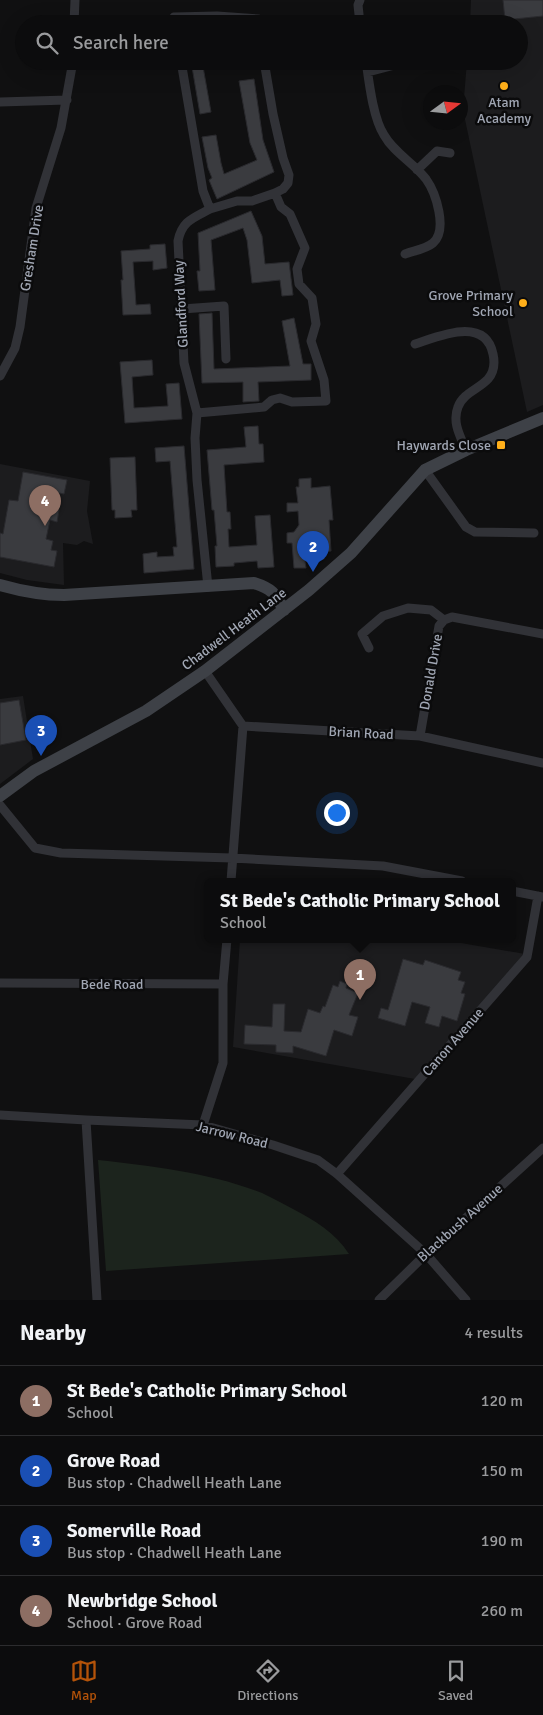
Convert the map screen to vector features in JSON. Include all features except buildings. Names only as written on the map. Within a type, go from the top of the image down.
[{"type":"street","points":[[74,15],[75,0]]},
{"type":"street","points":[[359,15],[358,4],[360,0]]},
{"type":"street","name":"Gresham Drive","points":[[0,376],[15,348],[20,327],[36,208],[62,128],[72,70]]},
{"type":"street","points":[[183,70],[203,191],[210,209]]},
{"type":"street","name":"Glandford Way","points":[[198,413],[184,364],[178,241],[180,231],[194,217],[210,209],[237,201],[252,201],[283,188],[288,183],[290,175],[283,158],[266,70]]},
{"type":"street","points":[[376,70],[368,72],[378,125],[384,137],[426,179],[433,191],[441,226],[432,244],[405,254]]},
{"type":"street","points":[[0,102],[67,100]]},
{"type":"street","points":[[417,170],[437,151],[450,153]]},
{"type":"street","points":[[208,587],[195,438],[198,413],[264,407],[272,400],[280,398],[292,402],[326,401],[324,380],[311,341],[316,324],[312,298],[300,284],[297,269],[305,248],[290,214],[281,207],[275,192]]},
{"type":"street","points":[[182,309],[224,306],[226,359]]},
{"type":"street","points":[[415,344],[464,331],[476,332],[484,336],[490,344],[495,364],[492,373],[488,380],[463,398],[458,405],[456,413],[455,425],[466,450]]},
{"type":"street","name":"Chadwell Heath Lane","points":[[0,796],[34,770],[146,711],[205,671],[284,610],[352,553],[425,470],[466,450],[543,418]]},
{"type":"street","points":[[425,470],[437,484],[466,527],[474,532],[534,533]]},
{"type":"street","points":[[0,585],[47,595],[64,595],[254,583],[265,586],[274,592],[284,610]]},
{"type":"street","points":[[369,648],[362,634],[383,616],[408,608],[431,610],[444,620]]},
{"type":"street","name":"Donald Drive","points":[[420,736],[439,626],[444,620],[452,617],[543,634]]},
{"type":"street","points":[[205,671],[243,726],[231,878]]},
{"type":"street","name":"Brian Road","points":[[243,726],[420,736],[543,763]]},
{"type":"street","points":[[0,804],[35,848],[61,853],[232,858],[383,866],[446,878]]},
{"type":"street","points":[[516,892],[541,896]]},
{"type":"street","name":"Canon Avenue","points":[[337,1174],[527,957],[541,896]]},
{"type":"street","points":[[203,1125],[223,1063],[223,984],[227,943]]},
{"type":"street","name":"Bede Road","points":[[0,983],[223,984]]},
{"type":"street","name":"Jarrow Road","points":[[0,1115],[203,1125],[318,1160],[337,1174],[426,1254],[466,1300]]},
{"type":"street","points":[[86,1120],[97,1300]]},
{"type":"street","name":"Blackbush Avenue","points":[[379,1300],[426,1254],[543,1148]]},
{"type":"shaded area","points":[[471,0],[543,0],[543,405],[527,412],[467,130],[468,85],[465,85],[466,70],[528,70],[528,15],[470,15]]},
{"type":"shaded area","points":[[0,464],[90,481],[87,511],[93,544],[84,541],[77,545],[63,543],[64,585],[27,580],[0,573]]},
{"type":"shaded area","points":[[23,696],[33,759],[0,784],[0,699]]},
{"type":"shaded area","points":[[240,943],[461,943],[525,954],[415,1079],[233,1047]]},
{"type":"shaded area","points":[[98,1160],[202,1175],[262,1193],[317,1223],[338,1240],[349,1254],[106,1271]]},
{"type":"place","name":"Atam Academy","points":[[504,86]]},
{"type":"place","name":"Grove Primary School","points":[[523,303]]},
{"type":"place","name":"Haywards Close","points":[[501,445]]},
{"type":"place","name":"Newbridge School","points":[[45,526]]},
{"type":"place","name":"Grove Road","points":[[313,572]]},
{"type":"place","name":"Somerville Road","points":[[41,756]]},
{"type":"place","name":"St Bede's Catholic Primary School","points":[[360,1000]]}]
